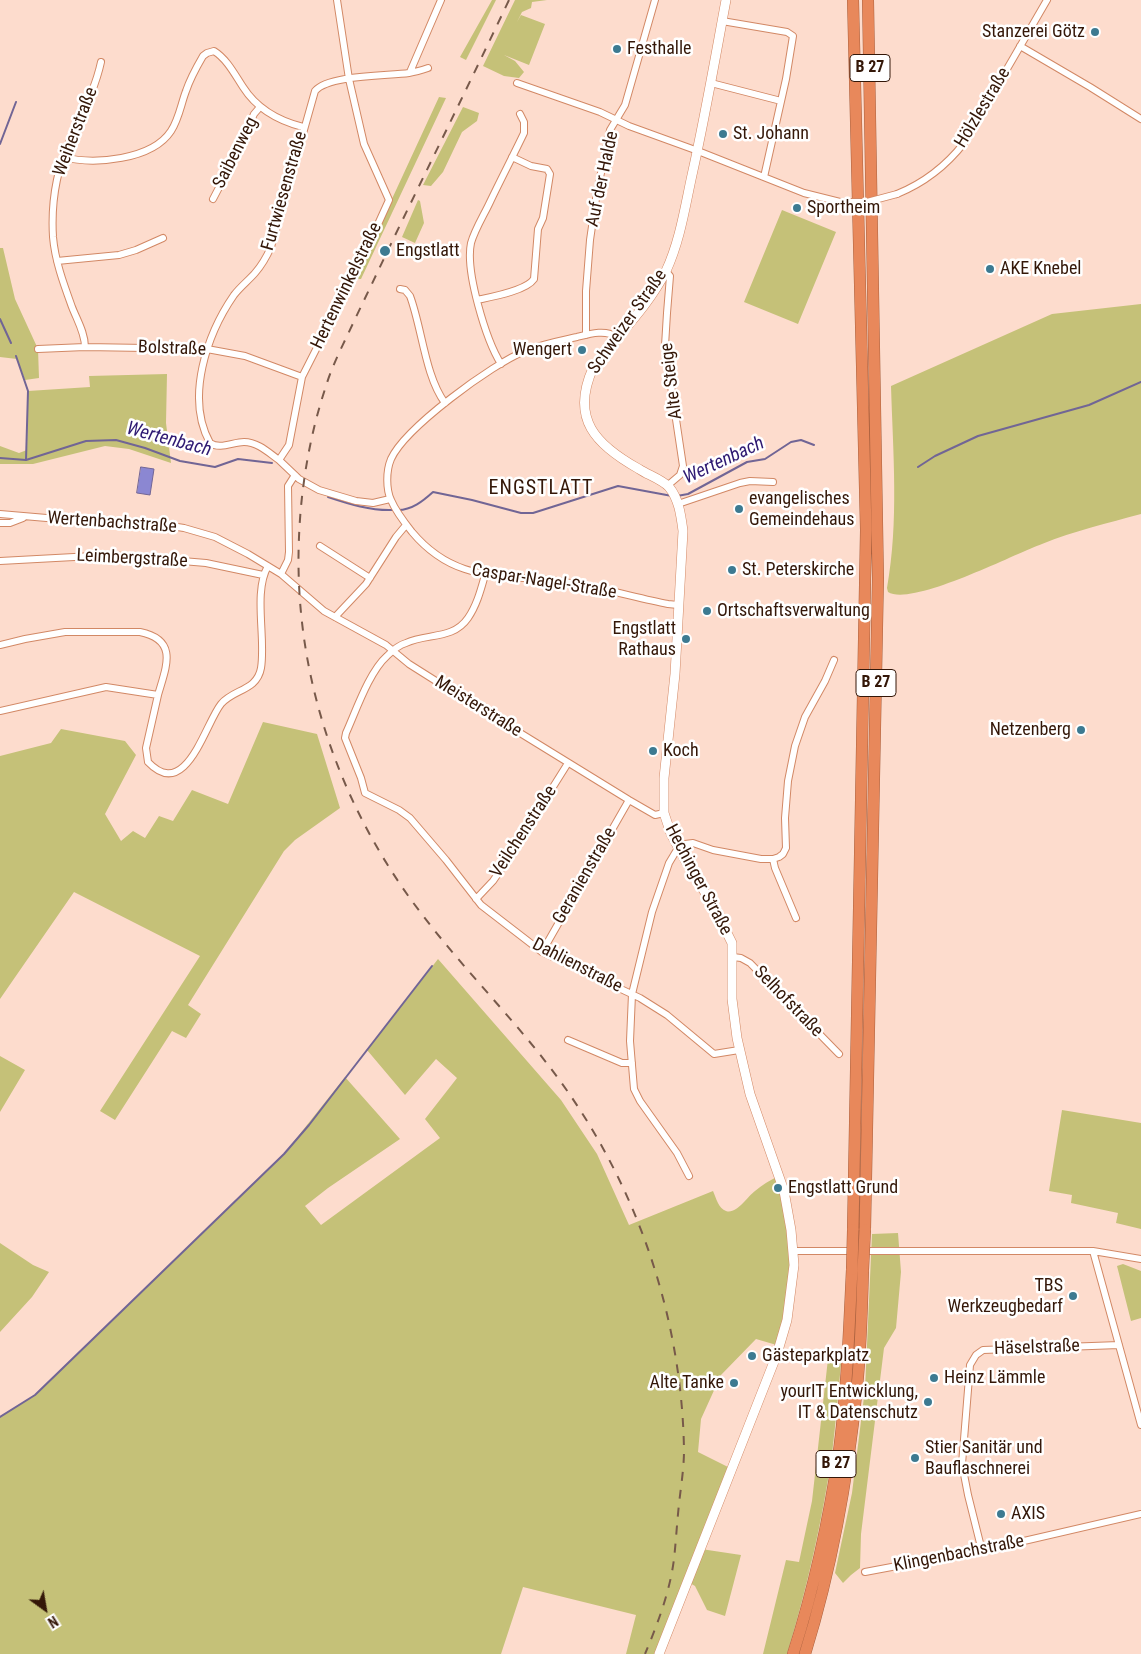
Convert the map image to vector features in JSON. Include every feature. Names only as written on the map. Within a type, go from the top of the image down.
[{"type":"highway","name":"B 27","points":[[805,1654],[819,1606],[844,1490],[857,1386],[858,1269],[853,1230],[866,530],[853,0]]},
{"type":"highway","name":"B 27","points":[[793,1654],[817,1567],[839,1450],[858,1269],[865,1230],[878,578],[868,0]]},
{"type":"street","name":"Hertenwinkelstraße","points":[[279,460],[289,445],[302,377],[364,255],[389,200],[364,144],[349,79],[337,0]]},
{"type":"street","points":[[410,72],[441,0]]},
{"type":"street","name":"Auf der Halde","points":[[586,335],[586,291],[590,240],[597,192],[610,130],[625,106],[655,0]]},
{"type":"street","name":"Schweizer Straße","points":[[670,489],[604,446],[595,437],[584,406],[584,398],[587,380],[593,368],[646,301],[666,271],[672,255],[683,219],[698,151],[726,0]]},
{"type":"street","name":"Hölzlestraße","points":[[517,83],[600,112],[804,194],[840,202],[867,202],[909,189],[933,175],[954,156],[964,143],[1047,0]]},
{"type":"street","points":[[722,21],[787,32],[793,36],[764,177]]},
{"type":"street","points":[[1020,46],[1141,119]]},
{"type":"street","points":[[63,157],[86,161],[118,158],[150,149],[160,143],[166,138],[176,122],[186,89],[203,56],[214,51],[219,54],[251,98],[260,107],[271,115],[303,127]]},
{"type":"street","name":"Weiherstraße","points":[[85,347],[84,337],[57,261],[53,239],[53,208],[56,183],[63,157],[95,84],[101,62]]},
{"type":"street","points":[[349,79],[428,68]]},
{"type":"street","name":"Furtwiesenstraße","points":[[279,460],[255,444],[245,442],[217,446],[210,443],[204,428],[200,385],[211,336],[235,294],[255,273],[271,247],[312,98],[319,86],[349,79]]},
{"type":"street","points":[[711,83],[781,101]]},
{"type":"street","name":"Saibenweg","points":[[213,199],[236,155],[254,114],[260,107]]},
{"type":"street","points":[[501,364],[490,342],[470,262],[472,242],[524,133],[524,122],[520,114]]},
{"type":"street","points":[[478,300],[511,292],[531,283],[534,279],[538,229],[543,218],[550,174],[546,169],[531,166],[512,157]]},
{"type":"street","points":[[57,261],[119,255],[163,238]]},
{"type":"street","name":"Alte Steige","points":[[666,271],[670,276],[666,313],[667,362],[683,466],[680,475],[670,489]]},
{"type":"street","points":[[400,289],[405,290],[410,296],[422,342],[438,390],[445,403]]},
{"type":"street","name":"Caspar-Nagel-Straße","points":[[616,338],[608,332],[586,335],[544,344],[524,351],[501,364],[445,403],[405,439],[391,459],[388,476],[392,502],[399,516],[419,541],[441,560],[454,566],[485,575],[558,581],[678,605]]},
{"type":"street","name":"Bolstraße","points":[[38,349],[85,347],[207,349],[245,356],[302,377]]},
{"type":"street","points":[[279,460],[295,475],[319,490],[347,499],[372,503],[392,502]]},
{"type":"street","points":[[281,574],[290,552],[288,486],[295,475]]},
{"type":"street","points":[[678,504],[740,483],[750,481],[773,482]]},
{"type":"street","points":[[670,489],[678,504],[683,531],[678,605]]},
{"type":"street","name":"Wertenbachstraße","points":[[0,514],[93,522],[151,523],[184,528],[215,538],[248,554],[281,574],[298,588]]},
{"type":"street","points":[[0,523],[10,523],[26,517]]},
{"type":"street","points":[[335,617],[370,578],[396,537],[406,525]]},
{"type":"street","points":[[320,546],[370,578]]},
{"type":"street","name":"Leimbergstraße","points":[[0,561],[111,555],[206,564],[263,575]]},
{"type":"street","points":[[0,645],[65,632],[140,632],[152,634],[164,645],[168,658],[146,748],[148,762],[163,773],[177,771],[189,761],[224,699],[251,686],[261,670],[263,575],[268,566]]},
{"type":"street","points":[[393,651],[406,642],[444,635],[460,627],[468,618],[477,600],[485,575]]},
{"type":"street","name":"Meisterstraße","points":[[298,588],[324,611],[393,651],[440,683],[568,763],[654,814],[664,813]]},
{"type":"street","name":"Hechinger Straße","points":[[659,1654],[778,1354],[787,1320],[792,1290],[794,1251],[787,1208],[779,1176],[750,1094],[739,1050],[733,1012],[732,943],[725,927],[678,848],[664,813],[664,778],[675,674],[678,605]]},
{"type":"street","name":"Dahlienstraße","points":[[393,651],[376,668],[346,734],[348,748],[361,778],[364,793],[399,810],[410,818],[481,905],[542,952],[632,994],[667,1015],[714,1054],[739,1050]]},
{"type":"street","points":[[689,1176],[677,1153],[637,1097],[634,1089],[630,1041],[632,994],[652,912],[668,863],[678,848],[685,844],[693,843],[713,850],[773,859],[779,857],[786,848],[785,818],[788,781],[795,746],[805,717],[825,681],[834,660]]},
{"type":"street","points":[[0,711],[106,688],[158,695]]},
{"type":"street","name":"Veilchenstraße","points":[[476,899],[493,881],[506,862],[568,763]]},
{"type":"street","name":"Geranienstraße","points":[[542,952],[629,800]]},
{"type":"street","points":[[773,859],[796,918]]},
{"type":"street","name":"Selhofstraße","points":[[733,957],[741,958],[750,964],[839,1054]]},
{"type":"street","points":[[568,1040],[622,1063],[632,1063]]},
{"type":"street","points":[[794,1251],[1093,1250],[1141,1259]]},
{"type":"street","points":[[1093,1250],[1141,1425]]},
{"type":"street","name":"Häselstraße","points":[[982,1551],[962,1464],[970,1365],[976,1355],[983,1350],[1119,1345]]},
{"type":"street","name":"Klingenbachstraße","points":[[865,1572],[982,1551],[1141,1514]]},
{"type":"shaded area","points":[[492,0],[496,0],[466,60],[460,57]]},
{"type":"shaded area","points":[[515,0],[547,0],[532,2],[531,8],[522,12],[517,22],[521,15],[545,24],[529,65],[504,55],[515,61],[524,72],[519,78],[504,76],[483,66]]},
{"type":"shaded area","points":[[439,97],[446,98],[361,279],[355,279]]},
{"type":"shaded area","points":[[463,107],[479,113],[477,121],[462,132],[443,172],[431,186],[423,185]]},
{"type":"shaded area","points":[[418,200],[420,201],[424,223],[415,243],[402,237]]},
{"type":"shaded area","points":[[782,210],[836,232],[798,324],[744,302]]},
{"type":"shaded area","points":[[0,248],[3,248],[15,299],[38,349],[39,378],[25,380],[17,359],[0,357]]},
{"type":"shaded area","points":[[1141,304],[1141,514],[1054,539],[940,586],[900,595],[888,592],[894,513],[891,386],[1052,314]]},
{"type":"shaded area","points":[[167,374],[166,423],[171,463],[129,449],[105,446],[33,464],[0,464],[0,446],[19,453],[27,450],[28,391],[90,387],[89,376]]},
{"type":"shaded area","points":[[141,467],[154,469],[150,495],[137,493]]},
{"type":"shaded area","points":[[263,722],[317,734],[340,808],[295,840],[284,851],[188,1005],[201,1014],[186,1038],[172,1031],[115,1120],[100,1111],[200,956],[74,892],[0,999],[0,756],[51,743],[61,729],[125,741],[136,755],[105,814],[121,841],[133,831],[145,838],[159,816],[173,821],[192,790],[228,804]]},
{"type":"shaded area","points":[[438,959],[561,1100],[597,1154],[629,1225],[713,1191],[721,1208],[726,1211],[734,1210],[752,1193],[779,1176],[794,1251],[780,1346],[756,1339],[721,1375],[701,1419],[698,1452],[732,1469],[701,1549],[741,1555],[725,1616],[707,1610],[695,1586],[688,1582],[659,1654],[626,1654],[636,1615],[523,1587],[501,1654],[0,1654],[0,1417],[35,1395],[284,1154],[345,1077],[400,1139],[305,1206],[321,1225],[440,1138],[425,1119],[457,1078],[436,1059],[405,1095],[367,1050]]},
{"type":"shaded area","points":[[0,1056],[25,1070],[0,1112]]},
{"type":"shaded area","points":[[1062,1110],[1141,1123],[1141,1229],[1116,1223],[1118,1213],[1071,1203],[1072,1195],[1049,1191]]},
{"type":"shaded area","points":[[898,1233],[901,1272],[896,1328],[884,1348],[861,1534],[860,1568],[843,1583],[835,1573],[852,1493],[865,1389],[872,1234]]},
{"type":"shaded area","points":[[0,1243],[33,1265],[49,1272],[32,1297],[0,1332]]},
{"type":"shaded area","points":[[1123,1264],[1141,1271],[1141,1318],[1131,1321],[1117,1266]]},
{"type":"shaded area","points":[[829,1350],[842,1352],[832,1454],[824,1505],[801,1604],[787,1654],[763,1654],[786,1560],[799,1562],[812,1501]]},
{"type":"waterway","points":[[0,144],[16,102]]},
{"type":"waterway","points":[[0,319],[11,343]]},
{"type":"waterway","points":[[16,356],[28,391],[26,460]]},
{"type":"waterway","name":"Wertenbach","points":[[918,467],[935,456],[978,436],[1089,405],[1141,382]]},
{"type":"waterway","name":"Wertenbach","points":[[0,458],[26,460],[86,441],[116,440],[180,461],[215,467],[238,459],[272,463]]},
{"type":"waterway","name":"Wertenbach","points":[[677,496],[688,494],[747,462],[765,459],[791,442],[801,440],[814,445]]},
{"type":"waterway","name":"Wertenbach","points":[[398,510],[413,507],[433,492],[521,513],[533,513],[618,486],[672,496]]},
{"type":"waterway","name":"Wertenbach","points":[[328,497],[368,508],[393,510]]},
{"type":"waterway","points":[[0,1417],[35,1395],[284,1154],[309,1125],[432,966]]},
{"type":"railway","points":[[509,0],[355,319],[329,377],[315,423],[304,479],[299,537],[299,589],[304,639],[314,689],[328,738],[346,786],[368,831],[394,875],[424,917],[516,1025],[568,1092],[594,1132],[617,1174],[653,1263],[666,1309],[675,1355],[681,1402],[684,1450],[670,1583],[645,1654]]},
{"type":"place","name":"Stanzerei Götz","points":[[1095,32]]},
{"type":"place","name":"Festhalle","points":[[617,49]]},
{"type":"place","name":"St. Johann","points":[[723,134]]},
{"type":"place","name":"Sportheim","points":[[797,208]]},
{"type":"place","name":"Engstlatt","points":[[385,251]]},
{"type":"place","name":"AKE Knebel","points":[[990,269]]},
{"type":"place","name":"Wengert","points":[[582,350]]},
{"type":"place","name":"evangelisches Gemeindehaus","points":[[739,509]]},
{"type":"place","name":"St. Peterskirche","points":[[732,570]]},
{"type":"place","name":"Ortschaftsverwaltung","points":[[707,611]]},
{"type":"place","name":"Engstlatt Rathaus","points":[[686,639]]},
{"type":"place","name":"Netzenberg","points":[[1081,730]]},
{"type":"place","name":"Koch","points":[[653,751]]},
{"type":"place","name":"Engstlatt Grund","points":[[778,1188]]},
{"type":"place","name":"TBS Werkzeugbedarf","points":[[1073,1296]]},
{"type":"place","name":"Gästeparkplatz","points":[[752,1356]]},
{"type":"place","name":"Heinz Lämmle","points":[[934,1378]]},
{"type":"place","name":"Alte Tanke","points":[[734,1383]]},
{"type":"place","name":"yourIT Entwicklung, IT & Datenschutz","points":[[928,1402]]},
{"type":"place","name":"Stier Sanitär und Bauflaschnerei","points":[[915,1458]]},
{"type":"place","name":"AXIS","points":[[1001,1514]]},
{"type":"district","name":"ENGSTLATT","points":[[541,489]]}]
